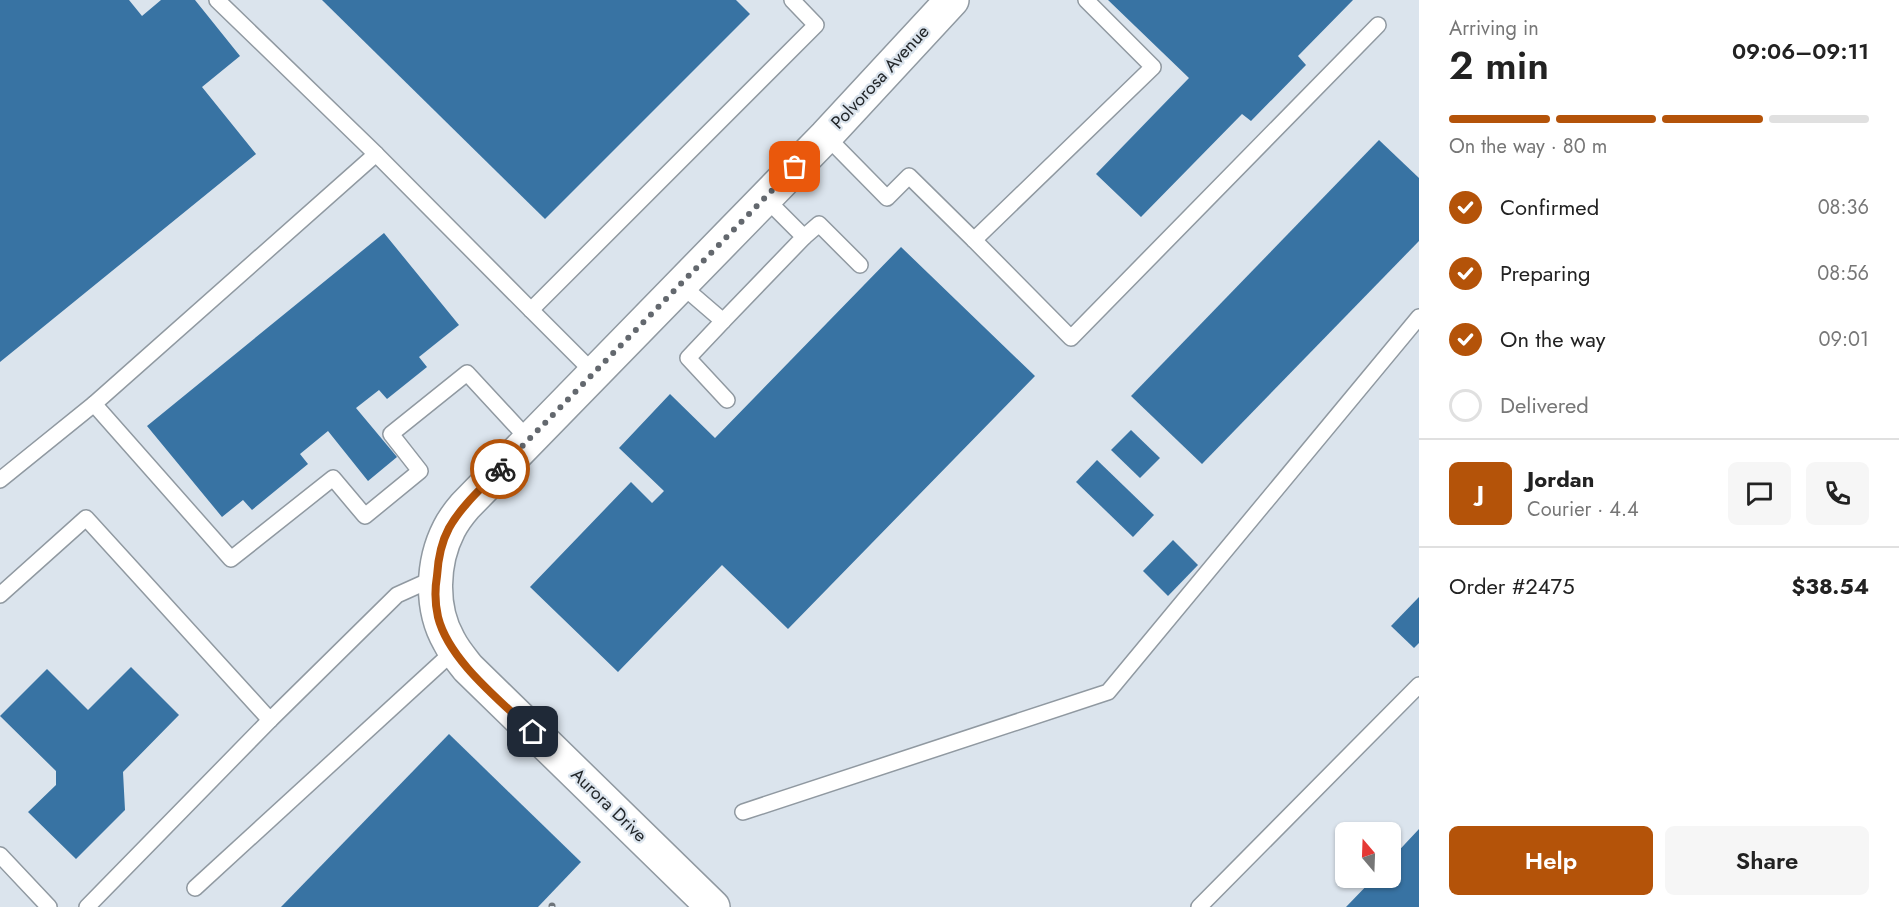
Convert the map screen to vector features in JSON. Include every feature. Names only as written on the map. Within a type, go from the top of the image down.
[{"type":"street","name":"Polvorosa Avenue","points":[[436,580],[439,555],[449,528],[465,506],[826,136],[952,0]]},
{"type":"street","name":"Aurora Drive","points":[[436,580],[438,617],[449,641],[468,668],[713,907]]},
{"type":"lane","points":[[217,0],[376,154],[594,373]]},
{"type":"lane","points":[[531,310],[816,25],[792,0]]},
{"type":"lane","points":[[974,240],[1153,68],[1086,0]]},
{"type":"lane","points":[[826,136],[887,198],[909,176],[1071,338],[1378,25]]},
{"type":"lane","points":[[0,480],[94,404],[376,154]]},
{"type":"lane","points":[[765,198],[804,237]]},
{"type":"lane","points":[[727,400],[687,358],[804,237],[819,224],[860,265]]},
{"type":"lane","points":[[680,284],[723,321]]},
{"type":"lane","points":[[743,812],[1108,692],[1419,316]]},
{"type":"lane","points":[[94,404],[231,559],[333,478],[365,516],[420,471],[391,434],[467,373],[529,440]]},
{"type":"lane","points":[[0,595],[86,518],[270,720]]},
{"type":"lane","points":[[87,907],[270,720],[397,595],[436,580]]},
{"type":"lane","points":[[195,888],[455,650]]},
{"type":"lane","points":[[1199,907],[1419,685]]},
{"type":"lane","points":[[0,855],[49,907]]},
{"type":"building","points":[[0,0],[129,0],[142,16],[161,0],[195,0],[240,56],[202,87],[256,154],[0,362]]},
{"type":"building","points":[[322,0],[736,0],[750,14],[545,219]]},
{"type":"building","points":[[1108,0],[1353,0],[1298,56],[1306,65],[1251,121],[1242,114],[1141,217],[1096,174],[1189,78]]},
{"type":"building","points":[[1379,140],[1419,178],[1419,241],[1202,464],[1131,396]]},
{"type":"building","points":[[384,233],[459,325],[419,357],[427,367],[387,399],[379,390],[356,408],[397,457],[368,481],[328,431],[300,454],[308,464],[252,510],[243,500],[222,517],[147,426]]},
{"type":"building","points":[[901,247],[1035,376],[788,629],[722,565],[618,672],[530,587],[631,482],[652,503],[664,491],[619,448],[670,394],[715,438]]},
{"type":"building","points":[[1131,430],[1160,458],[1140,478],[1111,450]]},
{"type":"building","points":[[1097,460],[1154,515],[1133,537],[1076,482]]},
{"type":"building","points":[[1173,540],[1198,565],[1168,596],[1143,571]]},
{"type":"building","points":[[1419,597],[1419,643],[1414,648],[1391,626]]},
{"type":"building","points":[[131,667],[179,715],[123,772],[125,810],[76,859],[28,812],[56,785],[56,771],[0,716],[47,669],[88,710]]},
{"type":"building","points":[[449,734],[581,862],[538,907],[281,907]]},
{"type":"building","points":[[1419,829],[1419,907],[1346,907],[1364,888],[1401,888],[1401,848]]},
{"type":"way so far","points":[[500,469],[795,167]]},
{"type":"route","points":[[500,469],[465,506],[449,528],[439,555],[436,583],[438,617],[449,641],[468,668],[533,732]]}]
